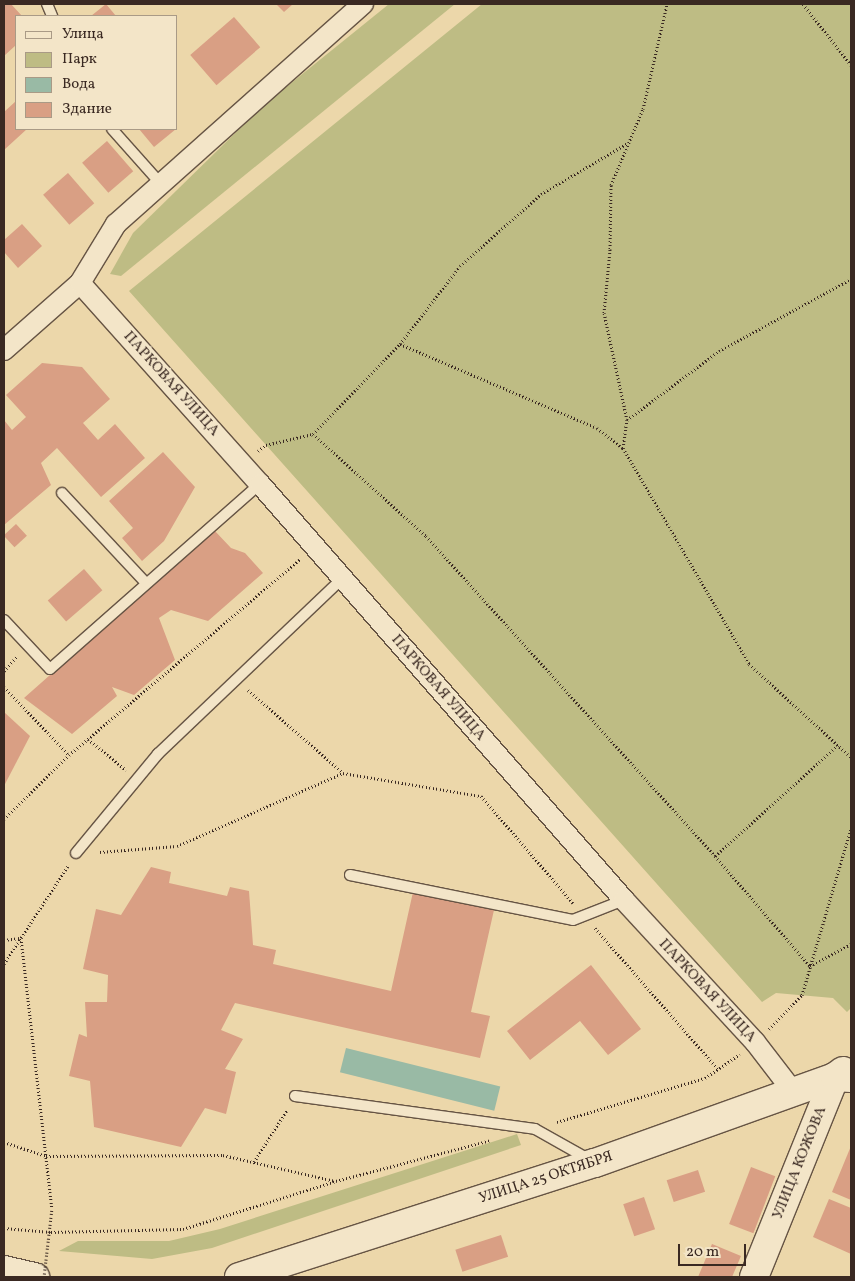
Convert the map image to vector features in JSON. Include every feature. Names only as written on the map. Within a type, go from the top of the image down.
[{"type":"main road","name":"УЛИЦА 25 ОКТЯБРЯ","points":[[240,1277],[595,1163],[795,1094],[846,1073]]},
{"type":"main road","name":"УЛИЦА КОЖОВА","points":[[754,1277],[846,1073]]},
{"type":"main road","points":[[4,1270],[35,1277]]},
{"type":"street","points":[[4,350],[80,283],[116,224],[364,4]]},
{"type":"street","name":"ПАРКОВАЯ УЛИЦА","points":[[80,283],[242,463],[624,900],[755,1042],[795,1094]]},
{"type":"lane","points":[[113,130],[161,184]]},
{"type":"lane","points":[[4,620],[50,669],[260,484]]},
{"type":"lane","points":[[62,493],[146,583]]},
{"type":"lane","points":[[76,853],[158,754],[343,578]]},
{"type":"lane","points":[[350,875],[574,920],[624,900]]},
{"type":"lane","points":[[295,1096],[534,1129],[595,1163]]},
{"type":"path","points":[[623,448],[627,420],[604,313],[610,249],[610,185],[643,109],[667,4]]},
{"type":"path","points":[[803,4],[851,65]]},
{"type":"path","points":[[242,463],[266,445],[313,434],[400,344],[460,266],[541,194],[628,143]]},
{"type":"path","points":[[627,420],[719,351],[851,279]]},
{"type":"path","points":[[400,344],[597,428],[623,448],[749,664],[851,757]]},
{"type":"path","points":[[313,434],[426,536],[715,856],[810,966]]},
{"type":"path","points":[[4,819],[69,755],[314,546]]},
{"type":"path","points":[[236,680],[343,773],[481,796],[718,1069]]},
{"type":"path","points":[[4,687],[69,755]]},
{"type":"path","points":[[88,739],[138,780]]},
{"type":"path","points":[[715,856],[838,745]]},
{"type":"path","points":[[76,853],[177,846],[343,773]]},
{"type":"path","points":[[534,1129],[705,1078],[755,1042],[802,995],[851,828]]},
{"type":"path","points":[[4,964],[60,877]]},
{"type":"path","points":[[4,940],[21,938]]},
{"type":"path","points":[[21,938],[52,1208],[44,1277]]},
{"type":"path","points":[[810,966],[851,944]]},
{"type":"path","points":[[254,1162],[295,1096]]},
{"type":"path","points":[[4,1228],[51,1232],[182,1229],[336,1181],[497,1139]]},
{"type":"path","points":[[4,1142],[46,1156],[223,1155],[336,1181]]},
{"type":"green space","points":[[389,4],[455,4],[121,276],[110,274],[133,233],[264,105]]},
{"type":"green space","points":[[482,4],[851,4],[851,1008],[847,1012],[833,998],[776,993],[762,1002],[129,291]]},
{"type":"green space","points":[[517,1134],[521,1145],[212,1248],[152,1259],[59,1251],[78,1241],[169,1241],[220,1229]]},
{"type":"water","points":[[346,1048],[500,1086],[494,1111],[340,1072]]},
{"type":"building","points":[[4,4],[11,4],[21,15],[15,15],[15,46],[4,56]]},
{"type":"building","points":[[106,4],[115,15],[92,15]]},
{"type":"building","points":[[276,4],[293,4],[284,12]]},
{"type":"building","points":[[234,17],[260,47],[216,85],[190,55]]},
{"type":"building","points":[[15,102],[15,130],[26,130],[4,150],[4,112]]},
{"type":"building","points":[[140,130],[175,130],[154,147]]},
{"type":"building","points":[[107,141],[133,171],[108,193],[82,163]]},
{"type":"building","points":[[68,173],[94,203],[69,225],[43,195]]},
{"type":"building","points":[[22,224],[42,246],[18,268],[4,252],[4,240]]},
{"type":"building","points":[[42,363],[82,367],[110,399],[83,423],[98,440],[115,424],[145,458],[101,497],[57,448],[41,463],[51,485],[4,525],[4,420],[12,430],[26,417],[6,395]]},
{"type":"building","points":[[163,452],[195,487],[164,541],[142,561],[122,538],[133,528],[109,501]]},
{"type":"building","points":[[16,524],[27,536],[14,547],[4,535]]},
{"type":"building","points":[[214,530],[231,548],[245,553],[263,573],[208,621],[171,610],[159,618],[175,660],[134,695],[112,687],[117,696],[72,734],[24,698]]},
{"type":"building","points":[[84,569],[102,590],[66,622],[48,600]]},
{"type":"building","points":[[4,712],[30,736],[4,786]]},
{"type":"building","points":[[151,867],[171,872],[169,883],[227,896],[230,887],[249,891],[253,945],[276,950],[273,964],[391,991],[413,892],[494,910],[471,1012],[490,1016],[480,1058],[235,1003],[221,1030],[243,1039],[225,1069],[236,1072],[226,1114],[205,1108],[181,1147],[94,1127],[90,1081],[69,1076],[79,1034],[87,1037],[85,1002],[107,1002],[108,975],[83,969],[96,909],[121,915]]},
{"type":"building","points":[[591,965],[641,1029],[608,1055],[580,1021],[530,1060],[507,1031]]},
{"type":"building","points":[[851,1146],[851,1200],[832,1192]]},
{"type":"building","points":[[751,1167],[775,1176],[753,1233],[729,1224]]},
{"type":"building","points":[[698,1170],[705,1192],[674,1202],[667,1180]]},
{"type":"building","points":[[644,1197],[655,1229],[634,1236],[623,1204]]},
{"type":"building","points":[[829,1199],[851,1208],[851,1254],[813,1237]]},
{"type":"building","points":[[501,1235],[508,1257],[462,1272],[455,1250]]},
{"type":"building","points":[[712,1244],[741,1256],[732,1277],[698,1277]]}]
